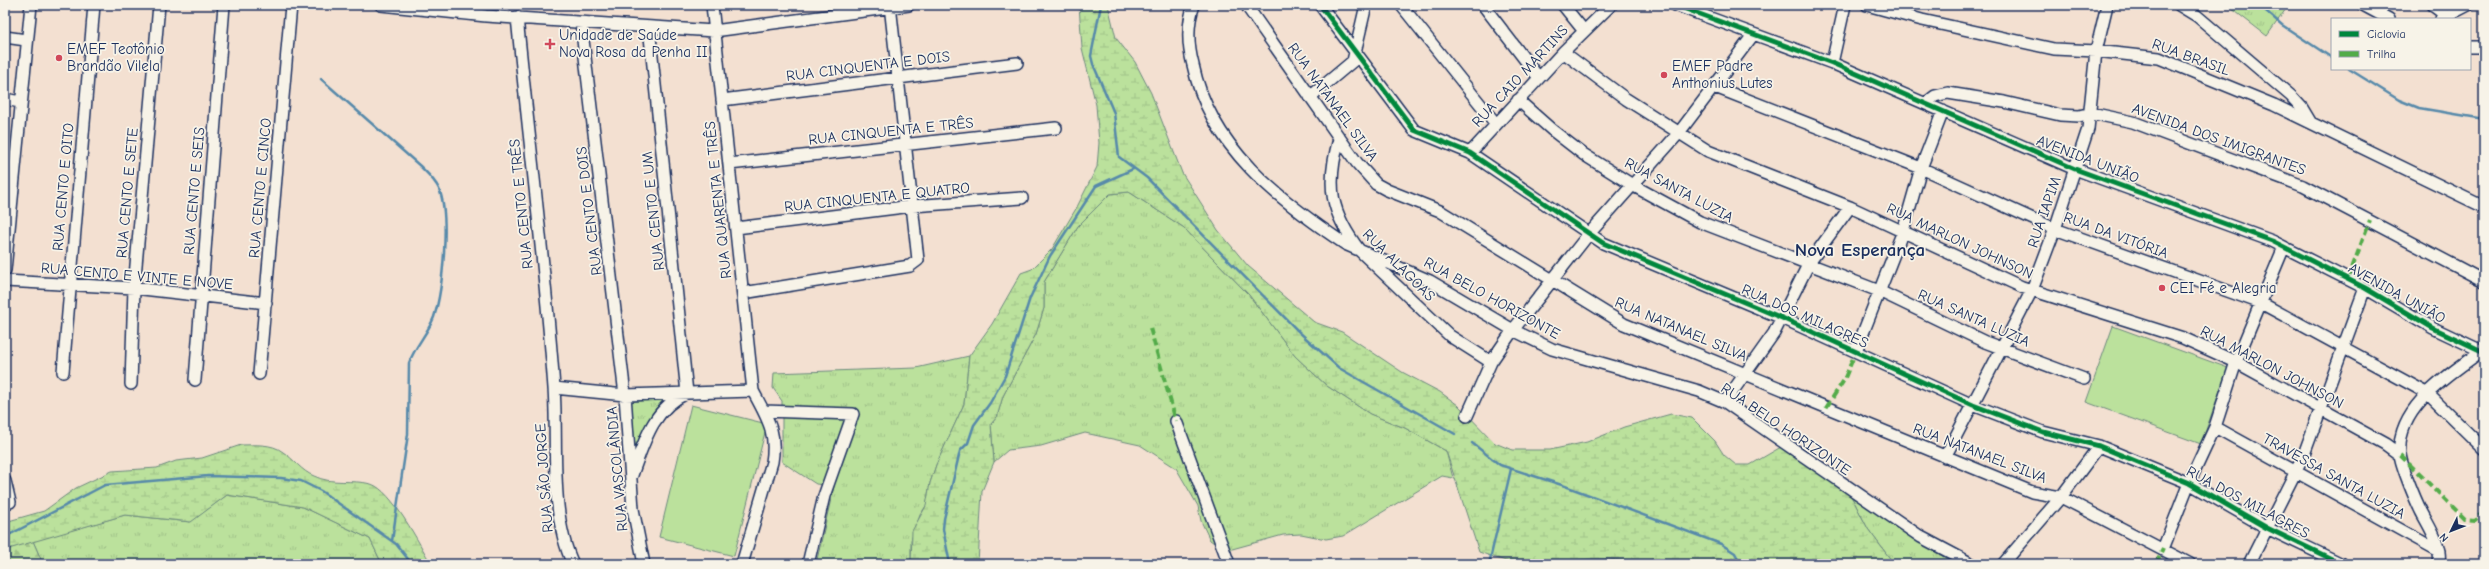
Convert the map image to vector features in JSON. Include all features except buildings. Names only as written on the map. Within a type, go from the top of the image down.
[{"type":"street","points":[[5,270],[26,40],[31,5]]},
{"type":"street","name":"RUA CENTO E OITO","points":[[63,372],[94,5]]},
{"type":"street","name":"RUA CENTO E SETE","points":[[131,384],[134,288],[159,5]]},
{"type":"street","name":"RUA CENTO E SEIS","points":[[195,380],[224,5]]},
{"type":"street","name":"RUA CENTO E CINCO","points":[[260,374],[291,5]]},
{"type":"street","points":[[381,5],[486,10],[517,17],[581,23],[714,31],[909,5]]},
{"type":"street","name":"RUA QUARENTA E TRÊS","points":[[712,5],[753,391]]},
{"type":"street","name":"RUA BELO HORIZONTE","points":[[1194,5],[1189,29],[1190,53],[1195,78],[1224,137],[1237,155],[1285,202],[1345,244],[1430,281],[1513,330],[1569,355],[1699,391],[1725,402],[1921,537],[1972,564]]},
{"type":"street","name":"RUA NATANAEL SILVA","points":[[1246,5],[1339,139],[1357,163],[1376,184],[1440,211],[1550,281],[1624,324],[2032,492],[2061,497],[2190,564]]},
{"type":"street","name":"RUA DOS MILAGRES","points":[[1320,5],[1414,130],[1470,153],[1588,235],[1617,250],[1782,318],[1973,405],[2043,432],[2099,446],[2189,483],[2267,528],[2342,564]]},
{"type":"street","points":[[1310,97],[1348,66],[1356,54],[1366,5]]},
{"type":"street","points":[[1401,5],[1496,124]]},
{"type":"street","points":[[1483,5],[1539,78]]},
{"type":"street","points":[[1563,5],[1584,31]]},
{"type":"street","name":"RUA CAIO MARTINS","points":[[1470,153],[1563,52],[1611,5]]},
{"type":"street","name":"AVENIDA UNIÃO","points":[[1675,5],[1752,35],[1832,63],[2075,169],[2218,220],[2284,247],[2365,288],[2433,328],[2484,351]]},
{"type":"street","points":[[1832,63],[1845,5]]},
{"type":"street","name":"RUA BRASIL","points":[[1867,5],[1922,20],[2054,49],[2145,55],[2172,63],[2274,105],[2484,207]]},
{"type":"street","name":"RUA IAPIM","points":[[1945,457],[2032,290],[2055,229],[2075,169],[2091,113],[2096,51],[2107,5]]},
{"type":"street","points":[[2179,5],[2197,16],[2291,96],[2302,108],[2311,123]]},
{"type":"street","points":[[2362,5],[2387,18]]},
{"type":"street","points":[[2432,5],[2444,18],[2468,5]]},
{"type":"street","points":[[743,292],[916,263],[919,256],[890,7]]},
{"type":"street","name":"RUA CENTO E TRÊS","points":[[517,17],[554,388]]},
{"type":"street","name":"RUA CENTO E DOIS","points":[[581,23],[626,395]]},
{"type":"street","name":"RUA CENTO E UM","points":[[648,27],[687,393]]},
{"type":"street","points":[[1467,416],[1491,362],[1513,330],[1550,281],[1588,235],[1634,186],[1678,134],[1715,87],[1752,35]]},
{"type":"street","points":[[5,37],[26,40]]},
{"type":"street","points":[[2471,47],[2484,47]]},
{"type":"street","name":"RUA MARLON JOHNSON","points":[[1563,52],[1626,99],[1678,134],[1720,157],[1850,207],[2002,279],[2183,338],[2236,362],[2385,444],[2400,455]]},
{"type":"street","name":"RUA CINQUENTA E DOIS","points":[[722,100],[1017,63]]},
{"type":"street","name":"RUA DA VITÓRIA","points":[[1715,87],[1921,168],[2055,229],[2261,302],[2342,348],[2427,393],[2484,449]]},
{"type":"street","name":"AVENIDA DOS IMIGRANTES","points":[[1926,103],[1935,96],[1948,93],[2004,102],[2060,115],[2079,116],[2091,113],[2133,122],[2286,178],[2370,220],[2484,281]]},
{"type":"street","points":[[5,99],[20,102]]},
{"type":"street","name":"RUA SANTA LUZIA","points":[[1518,100],[1567,142],[1634,186],[1720,231],[1809,263],[1879,291],[2002,349],[2084,379]]},
{"type":"street","points":[[1856,351],[1903,231],[1921,168],[1943,111]]},
{"type":"street","name":"RUA CINQUENTA E TRÊS","points":[[729,164],[1056,128]]},
{"type":"street","name":"RUA ALAGOAS","points":[[1339,139],[1331,181],[1335,210],[1340,222],[1360,251],[1450,336],[1491,362]]},
{"type":"street","name":"RUA CINQUENTA E QUATRO","points":[[736,228],[912,206],[1022,198]]},
{"type":"street","points":[[1725,402],[1782,318],[1809,263],[1850,207]]},
{"type":"street","points":[[2163,549],[2189,483],[2215,427],[2236,362],[2284,247]]},
{"type":"street","name":"RUA CENTO E VINTE E NOVE","points":[[5,281],[134,288],[266,303]]},
{"type":"street","points":[[2249,564],[2297,471],[2365,288]]},
{"type":"street","points":[[2439,564],[2439,551],[2436,538],[2415,499],[2400,455],[2400,440],[2407,423],[2427,393],[2484,351]]},
{"type":"street","points":[[554,388],[626,395],[753,391],[773,431],[774,451],[742,564]]},
{"type":"street","name":"RUA SÃO JORGE","points":[[554,388],[559,519],[564,544],[573,564]]},
{"type":"street","points":[[631,479],[645,440],[660,412],[671,401],[687,393]]},
{"type":"street","name":"RUA VASCOLÂNDIA","points":[[626,395],[633,509],[644,564]]},
{"type":"street","points":[[764,411],[853,414],[824,496],[808,564]]},
{"type":"street","points":[[1176,421],[1229,564]]},
{"type":"street","name":"TRAVESSA SANTA LUZIA","points":[[2215,427],[2297,471],[2439,551]]},
{"type":"street","points":[[2003,564],[2061,497],[2099,446]]},
{"type":"street","points":[[5,481],[10,502]]},
{"type":"green space","points":[[1079,5],[1108,5],[1116,38],[1135,62],[1151,93],[1182,173],[1218,230],[1248,266],[1314,322],[1342,332],[1402,372],[1440,392],[1458,405],[1495,443],[1512,450],[1550,450],[1587,442],[1624,427],[1671,414],[1692,418],[1715,441],[1724,455],[1736,465],[1750,465],[1781,447],[1850,494],[1868,529],[1894,564],[1639,564],[1608,559],[1595,559],[1541,564],[1520,564],[1508,562],[1479,552],[1446,451],[1405,428],[1370,414],[1327,386],[1295,356],[1249,295],[1183,227],[1129,192],[1110,194],[1078,226],[1044,282],[1044,308],[1036,334],[1003,396],[997,417],[991,424],[994,462],[982,491],[978,564],[911,564],[912,531],[926,506],[930,483],[936,465],[964,404],[969,356],[992,324],[1021,273],[1032,269],[1052,249],[1077,207],[1097,167],[1099,143],[1096,105],[1082,48]]},
{"type":"green space","points":[[2227,5],[2287,5],[2288,6],[2267,36]]},
{"type":"green space","points":[[1129,192],[1183,227],[1249,295],[1295,356],[1327,386],[1370,414],[1405,428],[1446,451],[1453,478],[1442,476],[1343,536],[1326,539],[1301,534],[1283,535],[1225,551],[1210,540],[1201,521],[1198,506],[1176,468],[1140,445],[1085,433],[1041,446],[1008,450],[994,462],[991,424],[997,417],[1003,396],[1036,334],[1044,308],[1044,282],[1078,226],[1110,194]]},
{"type":"green space","points":[[2113,326],[2228,368],[2201,444],[2086,402]]},
{"type":"green space","points":[[969,356],[964,404],[936,465],[930,483],[926,506],[920,515],[911,540],[911,564],[816,564],[834,486],[816,484],[782,462],[782,401],[773,388],[774,373],[916,368]]},
{"type":"green space","points":[[665,398],[649,418],[634,459],[628,402]]},
{"type":"green space","points":[[691,405],[767,424],[734,556],[659,537]]},
{"type":"green space","points":[[241,445],[263,445],[279,449],[309,474],[321,479],[371,484],[379,488],[388,496],[405,519],[431,564],[382,564],[370,539],[303,507],[227,495],[191,522],[125,515],[5,550],[5,522],[44,511],[76,488],[112,471],[157,468],[176,461],[202,458]]},
{"type":"green space","points":[[1850,494],[1954,564],[1894,564],[1868,529]]},
{"type":"green space","points":[[227,495],[303,507],[370,539],[382,564],[43,564],[33,541],[125,515],[190,522]]},
{"type":"green space","points":[[33,541],[43,564],[5,564],[5,550]]},
{"type":"waterway","points":[[1101,5],[1091,56],[1114,113],[1119,157],[1147,178],[1298,331],[1339,368],[1455,434]]},
{"type":"waterway","points":[[2259,5],[2282,25],[2331,57]]},
{"type":"waterway","points":[[2351,70],[2399,100],[2419,108],[2484,119]]},
{"type":"waterway","points":[[321,79],[425,171],[439,189],[442,201],[445,234],[440,289],[434,317],[409,363],[408,434],[392,541]]},
{"type":"waterway","points":[[950,564],[943,529],[960,451],[968,443],[974,425],[990,403],[1005,376],[1030,298],[1050,256],[1096,186],[1133,169]]},
{"type":"waterway","points":[[1472,443],[1500,465],[1565,486],[1721,544],[1735,553],[1741,564]]},
{"type":"waterway","points":[[1489,564],[1511,469]]},
{"type":"waterway","points":[[5,537],[105,485],[208,476],[281,478],[301,481],[321,491],[396,544],[412,564]]},
{"type":"marked path","points":[[2348,279],[2370,220]]},
{"type":"marked path","points":[[1150,328],[1176,421]]},
{"type":"marked path","points":[[1826,408],[1844,380],[1856,351]]},
{"type":"marked path","points":[[2400,455],[2465,519],[2475,520],[2484,511]]},
{"type":"marked path","points":[[2156,564],[2163,549]]},
{"type":"cycle path","points":[[1320,5],[1414,130],[1470,153],[1603,243],[1782,318],[1973,405],[2043,432],[2099,446],[2189,483],[2267,528],[2342,564]]},
{"type":"cycle path","points":[[1675,5],[1832,63],[2075,169],[2272,241],[2365,288],[2433,328],[2484,352]]},
{"type":"place","name":"Unidade de Saúde Nova Rosa da Penha II","points":[[550,44]]},
{"type":"place","name":"EMEF Teotônio Brandão Vilela","points":[[59,58]]},
{"type":"place","name":"EMEF Padre Anthonius Lutes","points":[[1664,75]]},
{"type":"place","name":"CEI Fé e Alegria","points":[[2162,288]]},
{"type":"district","name":"Nova Esperança","points":[[1860,249]]}]
